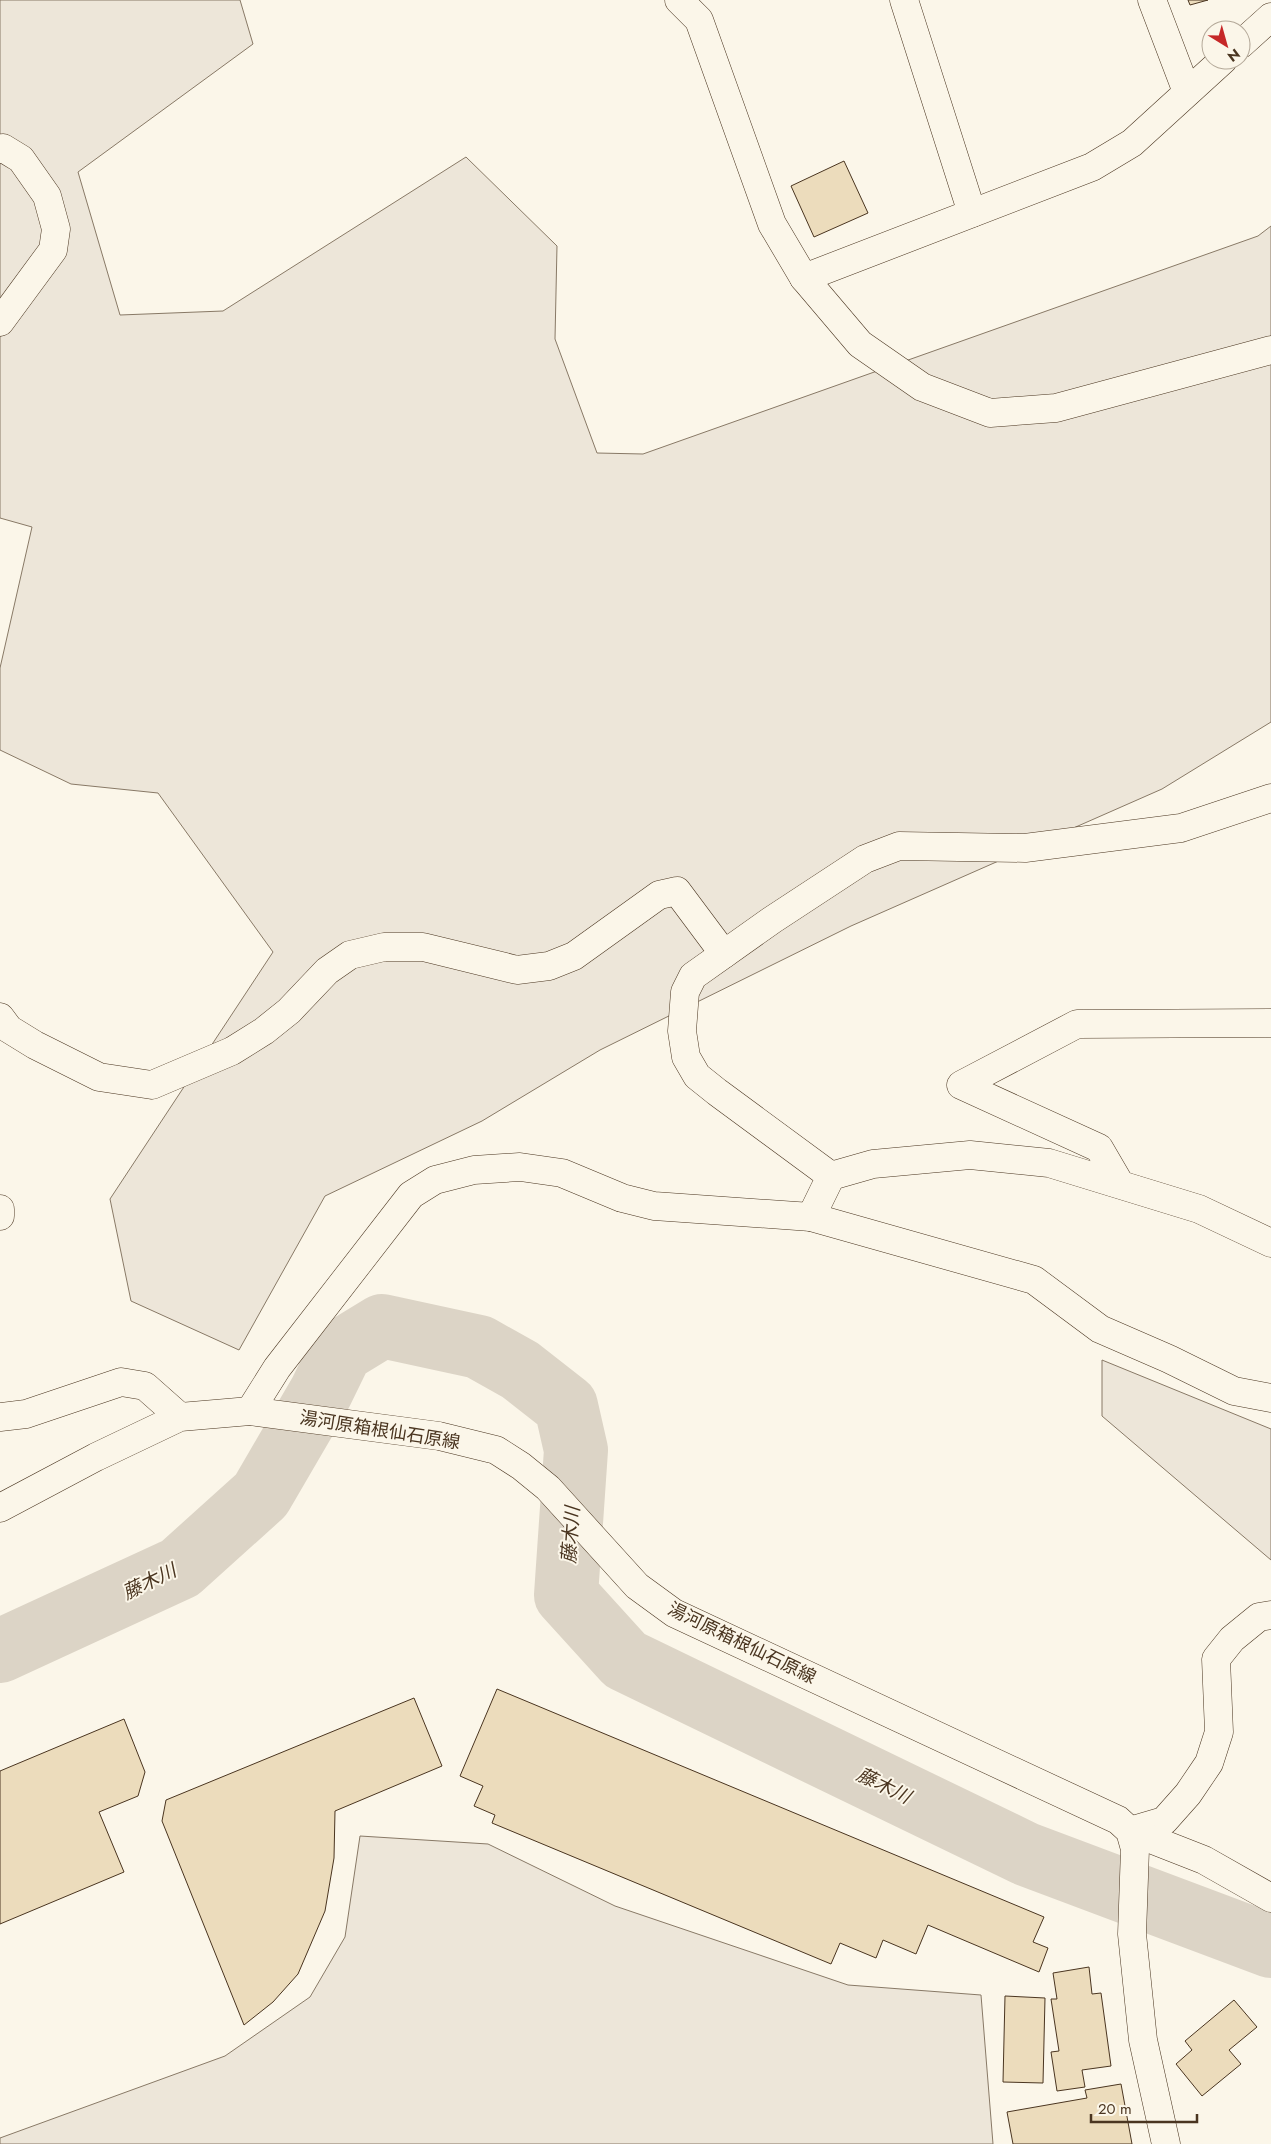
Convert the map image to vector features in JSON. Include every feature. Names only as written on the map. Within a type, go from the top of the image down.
[{"type":"street","points":[[679,0],[699,20],[772,224],[804,278],[860,344],[922,387],[990,413],[1056,408],[1271,350]]},
{"type":"street","points":[[904,0],[972,214]]},
{"type":"street","points":[[1152,0],[1187,92]]},
{"type":"street","points":[[1251,35],[1271,17]]},
{"type":"street","points":[[804,278],[1092,167],[1132,143],[1212,70]]},
{"type":"street","points":[[0,149],[3,148],[21,159],[47,196],[56,229],[53,250],[0,322]]},
{"type":"street","points":[[831,1176],[697,1076],[686,1057],[682,1031],[685,992],[693,976],[865,859],[899,846],[1025,848],[1181,828],[1271,798]]},
{"type":"street","points":[[0,1017],[9,1029],[35,1045],[99,1077],[152,1084],[232,1051],[264,1031],[289,1011],[328,971],[350,955],[384,947],[423,947],[517,970],[549,966],[574,956],[659,895],[677,891],[724,954]]},
{"type":"street","points":[[1120,1184],[1099,1148],[960,1085],[1077,1024],[1271,1022]]},
{"type":"street","points":[[810,1217],[831,1176],[873,1164],[970,1155],[1049,1163],[1199,1209],[1271,1243]]},
{"type":"street","points":[[250,1411],[277,1368],[410,1196],[435,1180],[474,1170],[520,1167],[562,1173],[622,1198],[654,1206],[810,1217],[1034,1280],[1100,1329],[1169,1359],[1234,1391],[1271,1398]]},
{"type":"street","points":[[0,1209],[0,1216]]},
{"type":"street","points":[[0,1417],[26,1414],[121,1382],[145,1386],[180,1417]]},
{"type":"street","name":"湯河原箱根仙石原線","points":[[0,1508],[96,1457],[180,1417],[250,1411],[439,1436],[496,1450],[548,1488],[637,1586],[674,1613],[1118,1820],[1133,1840],[1204,1860],[1271,1898]]},
{"type":"street","points":[[1166,2144],[1143,2040],[1132,1934],[1133,1840],[1164,1821],[1188,1794],[1209,1763],[1219,1732],[1216,1659],[1232,1639],[1259,1617],[1271,1615]]},
{"type":"shaded area","points":[[0,0],[240,0],[253,44],[78,172],[120,315],[223,311],[466,157],[557,246],[555,339],[597,453],[643,454],[1258,236],[1271,226],[1271,722],[1162,789],[851,926],[600,1050],[482,1121],[325,1196],[239,1350],[131,1301],[110,1199],[273,952],[158,793],[71,784],[0,750],[0,668],[32,527],[0,518]]},
{"type":"shaded area","points":[[1102,1360],[1271,1429],[1271,1560],[1102,1416]]},
{"type":"shaded area","points":[[360,1836],[488,1844],[615,1906],[848,1985],[981,1995],[993,2144],[0,2144],[0,2138],[225,2056],[310,1997],[345,1937]]},
{"type":"building","points":[[1188,0],[1208,0],[1190,5]]},
{"type":"building","points":[[844,161],[868,213],[814,237],[791,186]]},
{"type":"building","points":[[497,1689],[1044,1917],[1033,1942],[1048,1948],[1039,1972],[928,1925],[916,1954],[883,1940],[876,1958],[840,1943],[831,1964],[492,1823],[495,1815],[474,1806],[483,1786],[460,1776]]},
{"type":"building","points":[[414,1698],[442,1766],[335,1811],[334,1858],[325,1911],[298,1974],[273,2002],[244,2025],[162,1821],[166,1800]]},
{"type":"building","points":[[124,1719],[145,1772],[138,1796],[99,1812],[124,1872],[0,1924],[0,1771]]},
{"type":"building","points":[[1089,1967],[1092,1994],[1101,1993],[1111,2066],[1082,2070],[1085,2087],[1057,2091],[1051,2052],[1059,2051],[1051,1999],[1057,1999],[1053,1973]]},
{"type":"building","points":[[1005,1996],[1045,1998],[1043,2083],[1003,2082]]},
{"type":"building","points":[[1234,2000],[1257,2027],[1229,2050],[1241,2064],[1202,2096],[1176,2064],[1192,2050],[1185,2041]]},
{"type":"building","points":[[1121,2084],[1132,2144],[1013,2144],[1007,2112],[1087,2098],[1085,2090]]},
{"type":"waterway","name":"藤木川","points":[[0,1651],[180,1568],[261,1495],[321,1392],[341,1351],[382,1326],[479,1347],[520,1370],[566,1406],[576,1450],[566,1595],[625,1660],[1026,1854],[1271,1946]]}]
